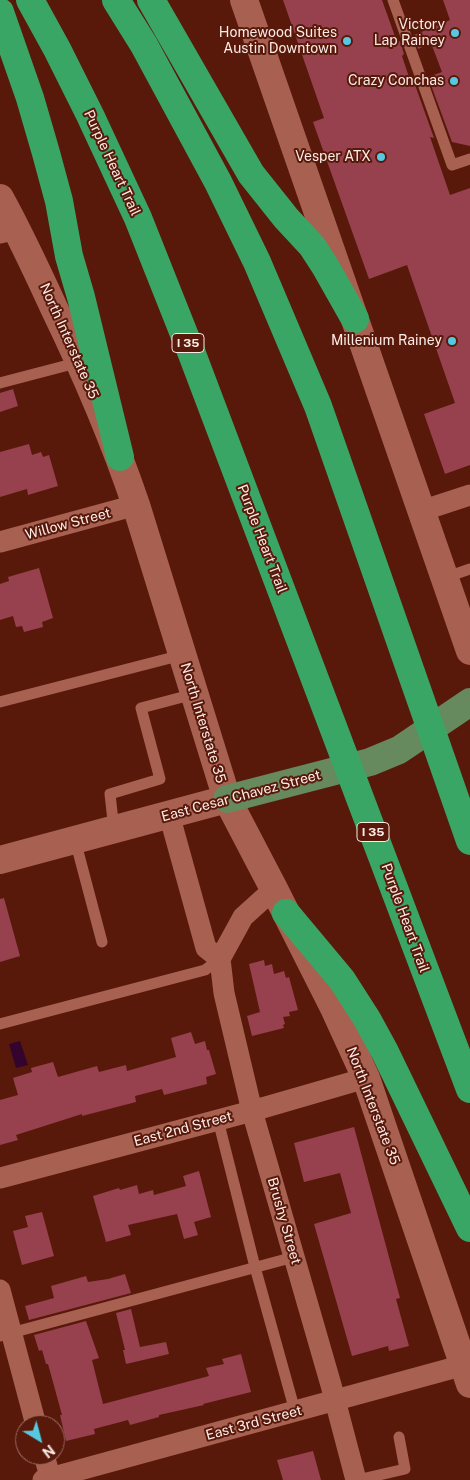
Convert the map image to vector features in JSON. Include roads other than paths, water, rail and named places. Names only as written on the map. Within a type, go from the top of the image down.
[{"type":"highway","name":"Purple Heart Trail","points":[[30,0],[90,115],[138,218],[323,697],[470,1088]]},
{"type":"highway","points":[[116,0],[144,46],[218,182],[257,262],[315,397],[470,841]]},
{"type":"highway","points":[[151,0],[251,174],[286,218],[312,246],[354,319]]},
{"type":"highway","points":[[0,12],[30,98],[46,153],[59,202],[69,256],[81,297],[120,457]]},
{"type":"highway","points":[[280,901],[342,980],[367,1019],[385,1052],[470,1228]]},
{"type":"main road","points":[[244,0],[470,651]]},
{"type":"main road","name":"North Interstate 35","points":[[0,198],[9,231],[80,362],[120,457],[227,799],[334,1008],[366,1078],[467,1374]]},
{"type":"main road","name":"East Cesar Chavez Street","points":[[0,860],[370,762],[399,750],[469,702]]},
{"type":"street","points":[[422,512],[470,495]]},
{"type":"street","name":"Willow Street","points":[[0,542],[136,505]]},
{"type":"street","points":[[170,814],[206,948],[220,959],[243,917],[280,901]]},
{"type":"street","name":"Brushy Street","points":[[220,959],[224,993],[252,1111],[336,1400],[356,1480]]},
{"type":"street","name":"East 2nd Street","points":[[0,1178],[252,1111],[366,1078]]},
{"type":"street","points":[[0,1290],[6,1334],[33,1415]]},
{"type":"street","name":"East 3rd Street","points":[[48,1479],[336,1400],[467,1374]]},
{"type":"street","points":[[46,1465],[48,1479]]},
{"type":"lane","points":[[393,0],[452,165],[470,159]]},
{"type":"lane","points":[[0,383],[80,362]]},
{"type":"lane","points":[[444,578],[470,568]]},
{"type":"lane","points":[[0,702],[183,655]]},
{"type":"lane","points":[[114,830],[110,794],[160,778],[141,708],[194,694]]},
{"type":"lane","points":[[75,840],[102,942]]},
{"type":"lane","points":[[0,1024],[205,970],[220,959]]},
{"type":"lane","points":[[218,1120],[255,1267],[295,1411]]},
{"type":"lane","points":[[6,1334],[294,1257]]},
{"type":"lane","points":[[356,1480],[407,1474],[399,1437]]},
{"type":"place","name":"Victory Lap Rainey","points":[[455,33]]},
{"type":"place","name":"Homewood Suites Austin Downtown","points":[[347,41]]},
{"type":"place","name":"Crazy Conchas","points":[[454,81]]},
{"type":"place","name":"Vesper ATX","points":[[381,157]]},
{"type":"place","name":"Millenium Rainey","points":[[452,341]]}]
